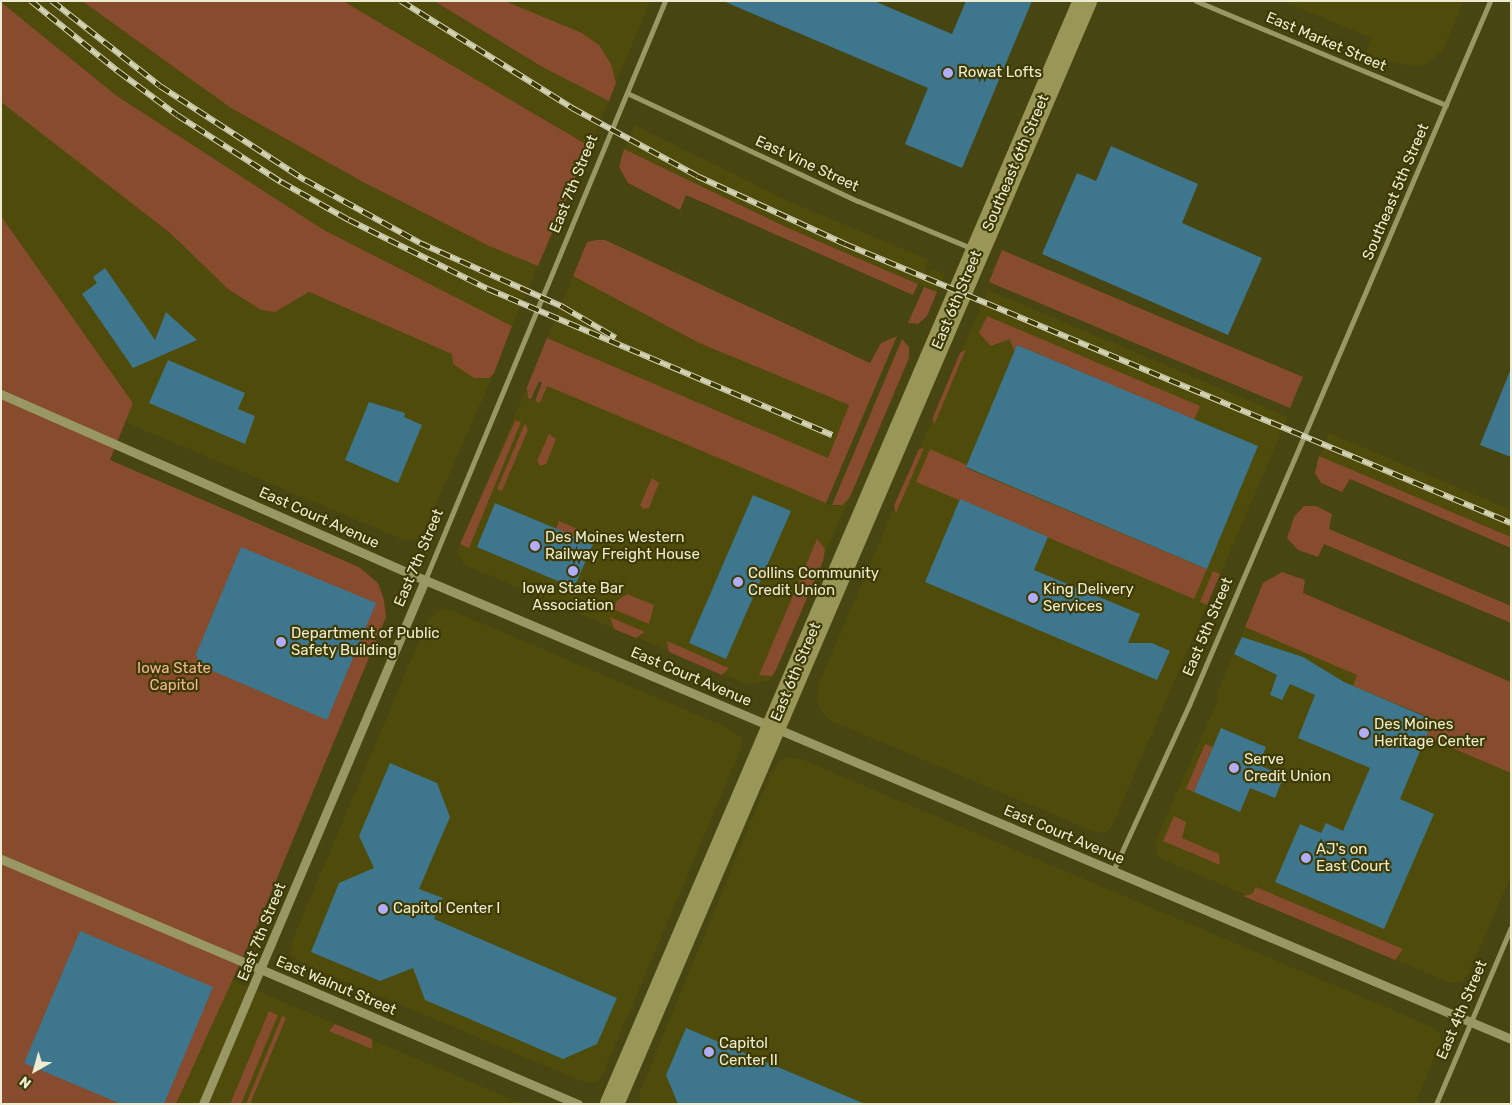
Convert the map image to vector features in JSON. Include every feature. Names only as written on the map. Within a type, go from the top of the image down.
[{"type":"main road","name":"Southeast 6th Street","points":[[981,246],[1085,1]]},
{"type":"main road","name":"East 6th Street","points":[[612,1104],[772,726],[981,246]]},
{"type":"street","name":"East 7th Street","points":[[203,1104],[425,580],[665,1]]},
{"type":"street","name":"East Market Street","points":[[1196,1],[1446,105]]},
{"type":"street","name":"Southeast 5th Street","points":[[1324,392],[1490,1]]},
{"type":"street","name":"East Vine Street","points":[[627,92],[858,201],[981,246]]},
{"type":"street","name":"East 5th Street","points":[[1113,871],[1189,705],[1324,392]]},
{"type":"street","name":"East Court Avenue","points":[[1,394],[425,580],[1511,1039]]},
{"type":"street","name":"East Walnut Street","points":[[1,859],[578,1104]]},
{"type":"street","name":"East 4th Street","points":[[1436,1104],[1511,927]]},
{"type":"shaded area","points":[[1,1],[82,1],[231,108],[363,182],[489,246],[538,266],[512,326],[324,230],[117,96]]},
{"type":"shaded area","points":[[343,1],[433,1],[544,68],[609,101],[589,146]]},
{"type":"shaded area","points":[[505,1],[650,1],[616,83],[611,64],[582,33]]},
{"type":"shaded area","points":[[1281,1],[1464,1],[1443,50],[1427,64],[1415,67],[1365,55],[1372,38]]},
{"type":"shaded area","points":[[1,102],[170,233],[228,289],[301,295],[308,292],[452,354],[481,380],[494,373],[427,524],[417,540],[404,540],[125,422],[133,402],[1,216]]},
{"type":"shaded area","points":[[635,125],[788,201],[929,260],[924,272],[930,274],[932,269],[945,274],[937,292],[788,228],[624,149]]},
{"type":"shaded area","points":[[573,276],[699,343],[849,405],[828,458],[547,338]]},
{"type":"shaded area","points":[[988,290],[1288,417],[1112,826],[1105,833],[1095,832],[831,721],[822,712],[817,700],[818,685]]},
{"type":"shaded area","points":[[547,385],[832,505],[837,506],[850,497],[770,680],[749,685],[464,565],[458,554],[460,544],[527,387],[528,398],[540,403]]},
{"type":"shaded area","points":[[1329,433],[1511,510],[1511,537],[1319,456]]},
{"type":"shaded area","points":[[448,609],[726,727],[742,737],[742,747],[602,1076],[596,1082],[586,1083],[306,965],[291,955],[292,941],[427,622],[437,611]]},
{"type":"shaded area","points":[[1245,627],[1358,675],[1354,686],[1433,720],[1426,737],[1511,773],[1511,876],[1469,973],[1461,982],[1450,983],[1157,857],[1155,842],[1218,700],[1217,693]]},
{"type":"shaded area","points":[[788,757],[801,759],[1433,1027],[1440,1034],[1441,1042],[1415,1104],[640,1104],[639,1094],[771,773],[779,761]]},
{"type":"shaded area","points":[[232,980],[523,1104],[176,1104]]},
{"type":"green space","points":[[82,1],[343,1],[589,146],[538,266],[489,246],[363,182],[231,108]]},
{"type":"green space","points":[[434,1],[505,1],[582,33],[599,45],[611,64],[616,83],[609,101],[544,68]]},
{"type":"green space","points":[[1,2],[117,96],[324,230],[512,326],[494,373],[489,378],[474,378],[453,364],[452,354],[309,292],[275,312],[261,310],[228,289],[170,233],[1,102]]},
{"type":"green space","points":[[624,149],[788,228],[918,284],[913,295],[686,195],[680,210],[628,183],[619,167]]},
{"type":"green space","name":"Iowa State Capitol","points":[[1,216],[133,403],[110,460],[359,567],[378,583],[384,600],[386,617],[257,926],[176,1104],[1,1104]]},
{"type":"green space","points":[[605,240],[870,363],[881,343],[897,336],[826,503],[547,386],[540,403],[535,401],[542,383],[539,381],[531,399],[528,398],[527,387],[547,338],[828,458],[849,405],[699,343],[573,276],[587,242]]},
{"type":"green space","points":[[1002,250],[1303,377],[1290,408],[989,282]]},
{"type":"green space","points":[[924,287],[937,292],[927,316],[918,324],[908,323]]},
{"type":"green space","points":[[987,316],[1200,406],[1194,420],[1017,345],[1014,351],[1010,339],[991,346],[979,333]]},
{"type":"green space","points":[[902,339],[909,347],[909,358],[850,497],[842,505],[832,505]]},
{"type":"green space","points":[[966,349],[934,425],[933,417],[960,353]]},
{"type":"green space","points":[[515,421],[521,422],[469,548],[460,544]]},
{"type":"green space","points":[[525,423],[528,430],[502,491],[497,489]]},
{"type":"green space","points":[[549,434],[556,439],[546,464],[540,466],[537,461]]},
{"type":"green space","points":[[924,448],[896,513],[894,506],[919,449]]},
{"type":"green space","points":[[930,449],[967,465],[966,468],[1207,569],[1194,599],[916,482]]},
{"type":"green space","points":[[1319,456],[1511,537],[1511,548],[1350,479],[1342,492],[1321,483],[1315,473]]},
{"type":"green space","points":[[652,478],[659,483],[649,508],[643,509],[640,505]]},
{"type":"green space","points":[[1304,506],[1316,506],[1332,514],[1329,529],[1511,606],[1511,623],[1324,544],[1318,557],[1298,550],[1287,538],[1294,517]]},
{"type":"green space","points":[[559,521],[601,539],[599,543],[595,541],[593,544],[556,529]]},
{"type":"green space","points":[[817,539],[825,549],[823,561],[776,670],[772,676],[759,675]]},
{"type":"green space","points":[[1213,571],[1220,574],[1207,605],[1200,602]]},
{"type":"green space","points":[[1282,572],[1305,580],[1303,593],[1511,682],[1511,773],[1426,737],[1433,719],[1353,686],[1357,675],[1245,627],[1263,583]]},
{"type":"green space","points":[[627,594],[654,605],[649,624],[613,609],[617,601]]},
{"type":"green space","points":[[610,617],[645,632],[636,638],[614,629]]},
{"type":"green space","points":[[667,641],[729,668],[722,675],[669,652]]},
{"type":"green space","points":[[1205,744],[1213,747],[1194,792],[1186,789]]},
{"type":"green space","points":[[1174,816],[1186,822],[1182,838],[1219,854],[1220,865],[1163,841]]},
{"type":"green space","points":[[1256,887],[1403,949],[1395,960],[1243,896],[1252,894]]},
{"type":"green space","points":[[269,1011],[278,1015],[241,1104],[230,1104]]},
{"type":"green space","points":[[282,1016],[286,1018],[250,1104],[246,1104]]},
{"type":"green space","points":[[335,1024],[372,1039],[372,1049],[329,1031]]},
{"type":"building","name":"Rowat Lofts","points":[[723,1],[874,1],[952,34],[966,1],[1032,1],[962,168],[905,144],[928,88]]},
{"type":"building","points":[[1111,146],[1198,184],[1182,223],[1262,258],[1228,335],[1042,254],[1077,173],[1096,181]]},
{"type":"building","points":[[105,268],[155,340],[166,312],[197,340],[133,368],[82,294],[97,283],[93,277]]},
{"type":"building","points":[[1017,345],[1258,446],[1207,569],[966,467]]},
{"type":"building","points":[[168,360],[245,393],[238,409],[255,416],[245,444],[149,403]]},
{"type":"building","points":[[1511,371],[1511,457],[1480,445]]},
{"type":"building","points":[[369,402],[405,413],[404,417],[422,425],[398,483],[345,460]]},
{"type":"building","name":"Collins Community Credit Union","points":[[753,495],[791,511],[726,659],[689,643]]},
{"type":"building","name":"King Delivery Services","points":[[960,499],[1048,537],[1034,570],[1140,614],[1128,643],[1152,643],[1170,651],[1157,680],[925,582]]},
{"type":"building","name":"Des Moines Western Railway Freight House","points":[[495,503],[593,544],[574,588],[477,547]]},
{"type":"building","name":"Department of Public Safety Building","points":[[241,547],[376,603],[327,720],[199,665],[196,654]]},
{"type":"building","points":[[1242,637],[1303,657],[1344,682],[1433,720],[1400,799],[1434,814],[1384,929],[1275,882],[1300,824],[1321,833],[1326,823],[1343,831],[1370,768],[1298,738],[1315,695],[1290,684],[1282,700],[1270,695],[1277,675],[1234,654]]},
{"type":"building","name":"Serve Credit Union","points":[[1221,728],[1266,747],[1259,765],[1284,776],[1275,798],[1250,788],[1240,812],[1194,792]]},
{"type":"building","name":"Capitol Center I","points":[[390,763],[437,783],[450,817],[419,889],[443,898],[434,919],[617,998],[597,1044],[563,1059],[425,1000],[413,968],[380,981],[311,952],[339,883],[374,868],[359,836]]},
{"type":"building","points":[[80,931],[213,987],[164,1104],[121,1104],[24,1063]]},
{"type":"building","name":"Capitol Center II","points":[[686,1028],[865,1104],[678,1104],[666,1075]]},
{"type":"railway","points":[[31,1],[119,72],[177,115],[281,182],[349,220],[488,289],[832,435]]},
{"type":"railway","points":[[52,1],[160,86],[305,180],[420,243],[563,307],[616,338]]},
{"type":"railway","points":[[401,1],[572,108],[697,176],[845,244],[1511,523]]},
{"type":"place","name":"Rowat Lofts","points":[[948,73]]},
{"type":"place","name":"Des Moines Western Railway Freight House","points":[[535,546]]},
{"type":"place","name":"Iowa State Bar Association","points":[[573,571]]},
{"type":"place","name":"Collins Community Credit Union","points":[[738,582]]},
{"type":"place","name":"King Delivery Services","points":[[1033,598]]},
{"type":"place","name":"Department of Public Safety Building","points":[[281,642]]},
{"type":"place","name":"Des Moines Heritage Center","points":[[1364,733]]},
{"type":"place","name":"Serve Credit Union","points":[[1234,768]]},
{"type":"place","name":"AJ's on East Court","points":[[1306,858]]},
{"type":"place","name":"Capitol Center I","points":[[383,909]]},
{"type":"place","name":"Capitol Center II","points":[[709,1052]]}]
